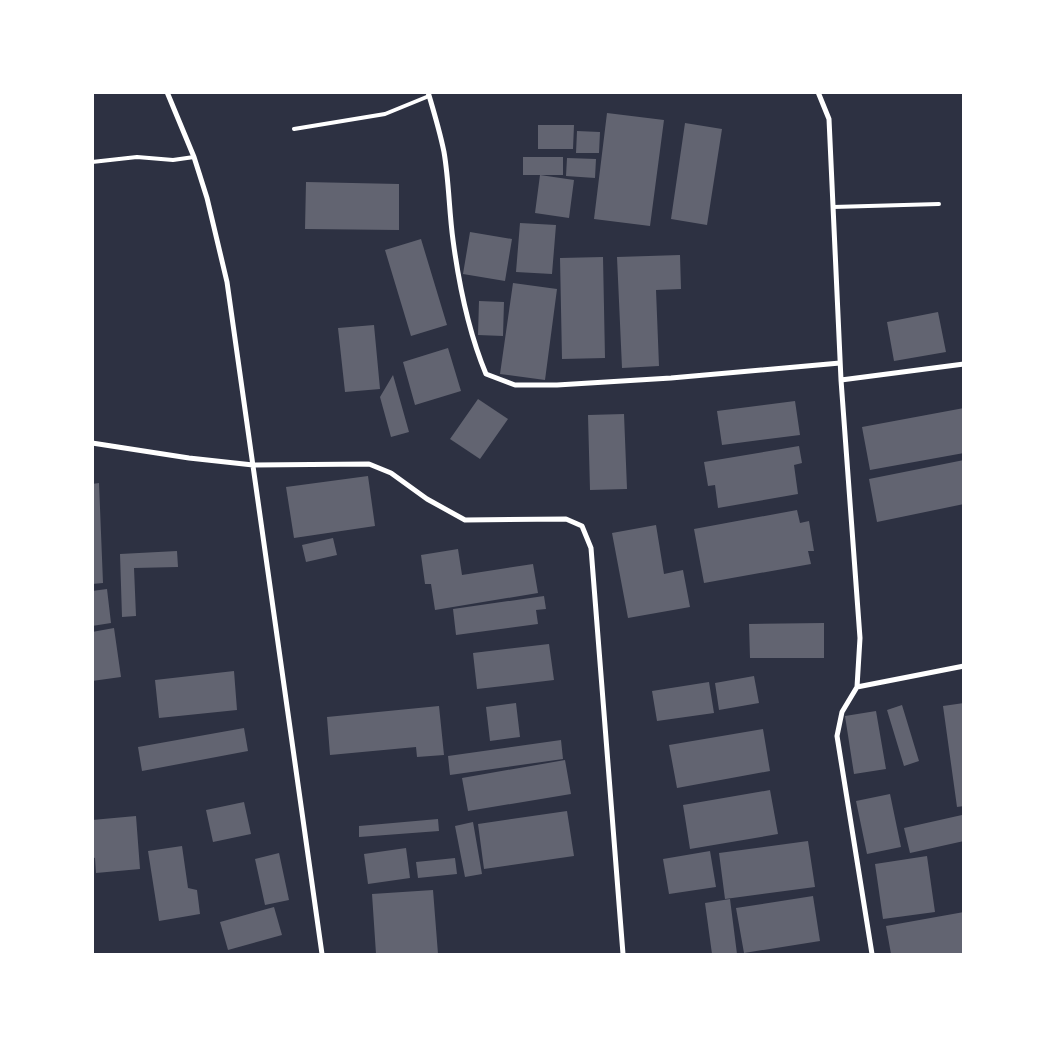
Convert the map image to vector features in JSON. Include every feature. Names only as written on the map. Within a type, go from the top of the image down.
[{"type":"street","points":[[167,92],[194,157],[207,198],[227,282],[322,954]]},
{"type":"street","points":[[818,92],[829,119],[841,380],[860,638],[856,687],[842,712],[836,736],[872,954]]},
{"type":"street","points":[[429,94],[444,152],[453,240],[463,294],[470,328],[486,374],[515,385],[557,385],[672,378],[840,363]]},
{"type":"street","points":[[841,380],[964,364]]},
{"type":"street","points":[[92,443],[189,458],[253,465],[369,464],[391,473],[427,499],[465,520],[566,519],[582,526],[591,548],[623,954]]},
{"type":"street","points":[[856,687],[964,666]]},
{"type":"lane","points":[[294,128],[385,114],[429,94]]},
{"type":"lane","points":[[92,162],[137,157],[174,160],[194,157]]},
{"type":"lane","points":[[833,207],[938,204]]},
{"type":"building","points":[[607,113],[664,120],[650,226],[594,219]]},
{"type":"building","points":[[685,123],[722,129],[707,225],[671,219]]},
{"type":"building","points":[[538,125],[574,125],[573,149],[538,149]]},
{"type":"building","points":[[577,131],[600,132],[599,153],[576,153]]},
{"type":"building","points":[[523,157],[563,157],[563,175],[523,175]]},
{"type":"building","points":[[567,158],[596,159],[595,178],[566,176]]},
{"type":"building","points":[[540,175],[574,180],[569,218],[535,213]]},
{"type":"building","points":[[306,182],[399,184],[399,230],[305,229]]},
{"type":"building","points":[[520,223],[556,225],[552,274],[516,272]]},
{"type":"building","points":[[470,232],[512,239],[505,281],[463,274]]},
{"type":"building","points":[[421,239],[447,325],[411,336],[385,250]]},
{"type":"building","points":[[680,255],[681,289],[656,290],[659,366],[622,368],[617,257]]},
{"type":"building","points":[[603,257],[605,358],[562,359],[560,258]]},
{"type":"building","points":[[513,283],[557,289],[545,380],[500,374]]},
{"type":"building","points":[[479,301],[504,302],[503,336],[478,335]]},
{"type":"building","points":[[938,312],[946,352],[894,361],[887,322]]},
{"type":"building","points":[[374,325],[380,389],[345,392],[338,328]]},
{"type":"building","points":[[448,348],[461,391],[415,405],[403,362]]},
{"type":"building","points":[[393,375],[409,432],[391,437],[380,397]]},
{"type":"building","points":[[478,399],[508,419],[480,459],[450,439]]},
{"type":"building","points":[[795,401],[800,435],[722,445],[717,411]]},
{"type":"building","points":[[964,408],[964,453],[870,470],[862,427]]},
{"type":"building","points":[[624,414],[627,489],[590,490],[588,415]]},
{"type":"building","points":[[799,446],[802,463],[794,465],[798,494],[718,508],[715,485],[708,486],[704,462]]},
{"type":"building","points":[[964,460],[964,504],[877,522],[869,479]]},
{"type":"building","points":[[368,476],[375,526],[294,538],[286,487]]},
{"type":"building","points":[[99,483],[103,583],[92,584],[92,484]]},
{"type":"building","points":[[797,510],[800,523],[809,521],[814,551],[808,551],[811,564],[704,583],[694,529]]},
{"type":"building","points":[[656,525],[664,574],[683,570],[690,607],[628,618],[612,533]]},
{"type":"building","points":[[333,538],[337,555],[306,562],[302,545]]},
{"type":"building","points":[[458,549],[462,575],[533,564],[538,593],[435,610],[431,584],[425,584],[421,555]]},
{"type":"building","points":[[177,551],[178,567],[134,568],[136,616],[122,617],[120,554]]},
{"type":"building","points":[[107,589],[111,623],[92,626],[92,591]]},
{"type":"building","points":[[544,596],[546,609],[536,610],[538,624],[456,635],[453,609]]},
{"type":"building","points":[[824,623],[824,658],[750,658],[749,624]]},
{"type":"building","points":[[114,628],[121,677],[92,681],[92,632]]},
{"type":"building","points":[[549,644],[554,680],[477,689],[473,653]]},
{"type":"building","points":[[234,671],[237,710],[159,718],[155,680]]},
{"type":"building","points":[[754,676],[759,703],[719,710],[715,683]]},
{"type":"building","points":[[709,682],[714,713],[657,721],[652,691]]},
{"type":"building","points":[[516,703],[520,737],[490,741],[486,707]]},
{"type":"building","points":[[964,703],[964,806],[957,807],[943,706]]},
{"type":"building","points":[[902,705],[919,761],[904,766],[887,710]]},
{"type":"building","points":[[439,706],[444,755],[417,757],[416,747],[330,755],[327,717]]},
{"type":"building","points":[[876,711],[886,769],[854,774],[845,716]]},
{"type":"building","points":[[244,728],[248,751],[142,771],[138,747]]},
{"type":"building","points":[[763,729],[770,771],[677,788],[669,745]]},
{"type":"building","points":[[561,740],[563,759],[450,775],[448,756]]},
{"type":"building","points":[[565,760],[571,794],[468,811],[462,778]]},
{"type":"building","points":[[770,790],[778,834],[690,849],[683,805]]},
{"type":"building","points":[[890,794],[901,847],[867,854],[856,801]]},
{"type":"building","points":[[244,802],[251,834],[213,842],[206,810]]},
{"type":"building","points":[[567,811],[574,856],[484,869],[478,824]]},
{"type":"building","points":[[962,815],[964,841],[910,853],[904,828]]},
{"type":"building","points":[[136,816],[140,869],[96,873],[95,858],[92,857],[92,820]]},
{"type":"building","points":[[438,819],[439,831],[359,837],[359,826]]},
{"type":"building","points":[[473,822],[482,874],[465,877],[455,826]]},
{"type":"building","points":[[808,841],[815,887],[725,899],[719,853]]},
{"type":"building","points":[[182,846],[188,888],[197,890],[200,914],[159,921],[148,851]]},
{"type":"building","points":[[406,848],[410,878],[368,884],[364,854]]},
{"type":"building","points":[[710,851],[716,887],[669,894],[663,859]]},
{"type":"building","points":[[279,853],[289,900],[265,905],[255,859]]},
{"type":"building","points":[[927,856],[935,912],[883,919],[875,864]]},
{"type":"building","points":[[455,858],[457,874],[418,878],[416,862]]},
{"type":"building","points":[[433,890],[438,954],[376,954],[372,894]]},
{"type":"building","points":[[813,896],[820,941],[744,953],[736,908]]},
{"type":"building","points":[[730,899],[737,954],[712,954],[705,903]]},
{"type":"building","points":[[274,907],[282,935],[228,950],[220,922]]},
{"type":"building","points":[[964,912],[964,954],[891,954],[886,926]]}]
